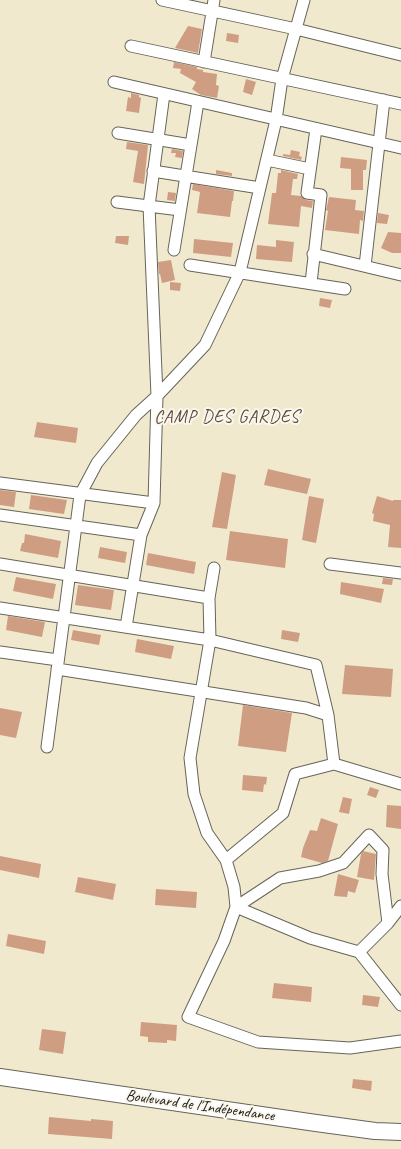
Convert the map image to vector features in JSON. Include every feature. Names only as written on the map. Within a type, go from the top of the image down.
[{"type":"highway","name":"Boulevard de l'Indépendance","points":[[0,1077],[316,1123],[375,1131],[401,1132]]},
{"type":"street","points":[[162,0],[296,29],[401,55]]},
{"type":"street","points":[[204,62],[214,0]]},
{"type":"street","points":[[47,747],[80,495],[98,463],[136,416],[205,345],[240,272],[276,120],[282,78],[304,0]]},
{"type":"street","points":[[132,46],[401,104]]},
{"type":"street","points":[[114,82],[401,148]]},
{"type":"street","points":[[126,627],[141,535],[154,503],[157,396],[149,206],[164,94]]},
{"type":"street","points":[[365,266],[384,100]]},
{"type":"street","points":[[174,250],[198,102]]},
{"type":"street","points":[[310,284],[321,195],[307,193],[316,129]]},
{"type":"street","points":[[118,133],[191,145]]},
{"type":"street","points":[[267,160],[310,169]]},
{"type":"street","points":[[153,172],[260,188]]},
{"type":"street","points":[[117,202],[180,210]]},
{"type":"street","points":[[313,254],[401,275]]},
{"type":"street","points":[[190,265],[345,289]]},
{"type":"street","points":[[0,484],[154,503]]},
{"type":"street","points":[[0,515],[141,535]]},
{"type":"street","points":[[0,564],[209,598]]},
{"type":"street","points":[[330,564],[401,574]]},
{"type":"street","points":[[214,568],[209,598],[210,640],[190,758],[194,794],[207,833],[226,860],[234,887],[236,907],[224,941],[188,1017],[258,1042],[350,1048],[401,1041]]},
{"type":"street","points":[[0,608],[210,640],[316,665],[328,715],[334,764]]},
{"type":"street","points":[[0,652],[58,665],[201,692],[306,708],[328,715]]},
{"type":"street","points":[[226,860],[283,813],[295,774],[334,764],[401,784]]},
{"type":"street","points":[[236,907],[280,878],[319,871],[343,863],[369,835],[383,850],[382,874],[388,923]]},
{"type":"street","points":[[359,952],[388,923],[401,906]]},
{"type":"street","points":[[236,907],[310,938],[359,952],[401,1005]]},
{"type":"building","points":[[188,26],[202,29],[198,53],[175,48]]},
{"type":"building","points":[[227,33],[239,35],[238,43],[226,41]]},
{"type":"building","points":[[174,62],[197,67],[197,69],[203,70],[203,72],[217,74],[216,85],[219,86],[217,98],[201,95],[192,89],[196,82],[180,73],[181,69],[173,68]]},
{"type":"building","points":[[246,79],[256,82],[252,95],[243,92]]},
{"type":"building","points":[[131,93],[139,95],[141,98],[139,113],[126,111],[128,97],[131,98]]},
{"type":"building","points":[[127,142],[148,145],[144,184],[133,182],[138,151],[126,149]]},
{"type":"building","points":[[172,149],[183,151],[182,158],[175,157],[176,153],[171,153]]},
{"type":"building","points":[[291,150],[300,152],[299,156],[302,157],[301,160],[283,156],[283,154],[290,155]]},
{"type":"building","points":[[341,157],[367,160],[366,170],[363,170],[363,190],[351,190],[351,169],[340,168]]},
{"type":"building","points":[[216,170],[232,173],[232,176],[216,174]]},
{"type":"building","points":[[281,170],[298,174],[297,179],[293,179],[291,195],[301,196],[306,200],[313,201],[312,208],[301,206],[299,227],[268,224],[272,193],[276,193],[278,173],[281,173]]},
{"type":"building","points":[[193,184],[234,191],[230,217],[197,213],[200,192],[192,190]]},
{"type":"building","points":[[168,192],[176,193],[175,201],[167,200]]},
{"type":"building","points":[[329,197],[356,200],[355,210],[364,211],[363,221],[360,220],[359,234],[325,230],[328,211],[326,210]]},
{"type":"building","points":[[378,213],[389,215],[387,224],[377,223]]},
{"type":"building","points":[[388,232],[401,233],[401,253],[392,253],[381,248]]},
{"type":"building","points":[[116,236],[129,236],[128,245],[115,243]]},
{"type":"building","points":[[194,239],[233,243],[231,257],[193,253]]},
{"type":"building","points":[[276,240],[294,242],[292,262],[256,259],[257,245],[276,247]]},
{"type":"building","points":[[171,260],[175,280],[162,283],[159,274],[158,262]]},
{"type":"building","points":[[170,282],[181,283],[180,291],[170,290]]},
{"type":"building","points":[[320,298],[332,300],[330,308],[319,306]]},
{"type":"building","points":[[37,422],[78,428],[76,443],[34,437]]},
{"type":"building","points":[[268,469],[311,479],[307,494],[264,485]]},
{"type":"building","points":[[222,472],[236,475],[227,529],[212,527]]},
{"type":"building","points":[[0,490],[16,492],[14,507],[0,505]]},
{"type":"building","points":[[31,495],[67,500],[64,514],[29,509]]},
{"type":"building","points":[[309,496],[324,499],[316,543],[302,540]]},
{"type":"building","points":[[377,496],[393,501],[401,500],[401,548],[388,547],[390,525],[373,521],[374,514],[372,513]]},
{"type":"building","points":[[230,531],[288,539],[285,568],[226,560]]},
{"type":"building","points":[[25,534],[61,541],[58,558],[20,551],[22,543],[24,543]]},
{"type":"building","points":[[100,547],[127,552],[125,563],[98,558]]},
{"type":"building","points":[[148,553],[196,562],[194,574],[146,565]]},
{"type":"building","points":[[16,577],[56,584],[53,599],[13,591]]},
{"type":"building","points":[[383,578],[393,579],[392,585],[382,584]]},
{"type":"building","points":[[341,582],[384,589],[381,603],[340,594]]},
{"type":"building","points":[[78,585],[114,590],[111,610],[75,605]]},
{"type":"building","points":[[8,616],[45,622],[42,637],[6,630]]},
{"type":"building","points":[[73,630],[101,635],[99,645],[71,640]]},
{"type":"building","points":[[282,630],[300,633],[298,642],[281,639]]},
{"type":"building","points":[[137,639],[174,646],[171,659],[135,652]]},
{"type":"building","points":[[345,665],[393,669],[391,697],[342,694]]},
{"type":"building","points":[[243,705],[292,713],[286,752],[238,746]]},
{"type":"building","points":[[0,708],[22,712],[16,738],[0,735]]},
{"type":"building","points":[[243,775],[267,777],[263,792],[242,790]]},
{"type":"building","points":[[370,787],[379,790],[376,798],[367,795]]},
{"type":"building","points":[[343,797],[352,799],[349,814],[339,812]]},
{"type":"building","points":[[387,805],[401,806],[401,829],[386,827]]},
{"type":"building","points":[[321,818],[338,824],[328,861],[322,863],[301,857],[310,830],[317,831]]},
{"type":"building","points":[[363,851],[376,854],[374,880],[357,877],[361,854]]},
{"type":"building","points":[[0,856],[41,864],[39,878],[0,870]]},
{"type":"building","points":[[338,874],[359,880],[355,893],[348,891],[347,897],[334,896]]},
{"type":"building","points":[[78,877],[116,884],[113,900],[75,892]]},
{"type":"building","points":[[156,889],[197,892],[196,908],[155,905]]},
{"type":"building","points":[[8,934],[46,941],[44,954],[6,946]]},
{"type":"building","points":[[274,983],[312,987],[311,1002],[272,998]]},
{"type":"building","points":[[363,995],[380,997],[378,1007],[362,1005]]},
{"type":"building","points":[[141,1022],[177,1025],[176,1041],[167,1040],[167,1043],[148,1042],[148,1037],[140,1036]]},
{"type":"building","points":[[42,1029],[66,1032],[63,1054],[39,1050]]},
{"type":"building","points":[[353,1079],[372,1081],[371,1091],[352,1088]]},
{"type":"building","points":[[49,1117],[91,1121],[91,1119],[113,1121],[112,1139],[48,1134]]},
{"type":"district","name":"CAMP DES GARDES","points":[[227,417]]}]
